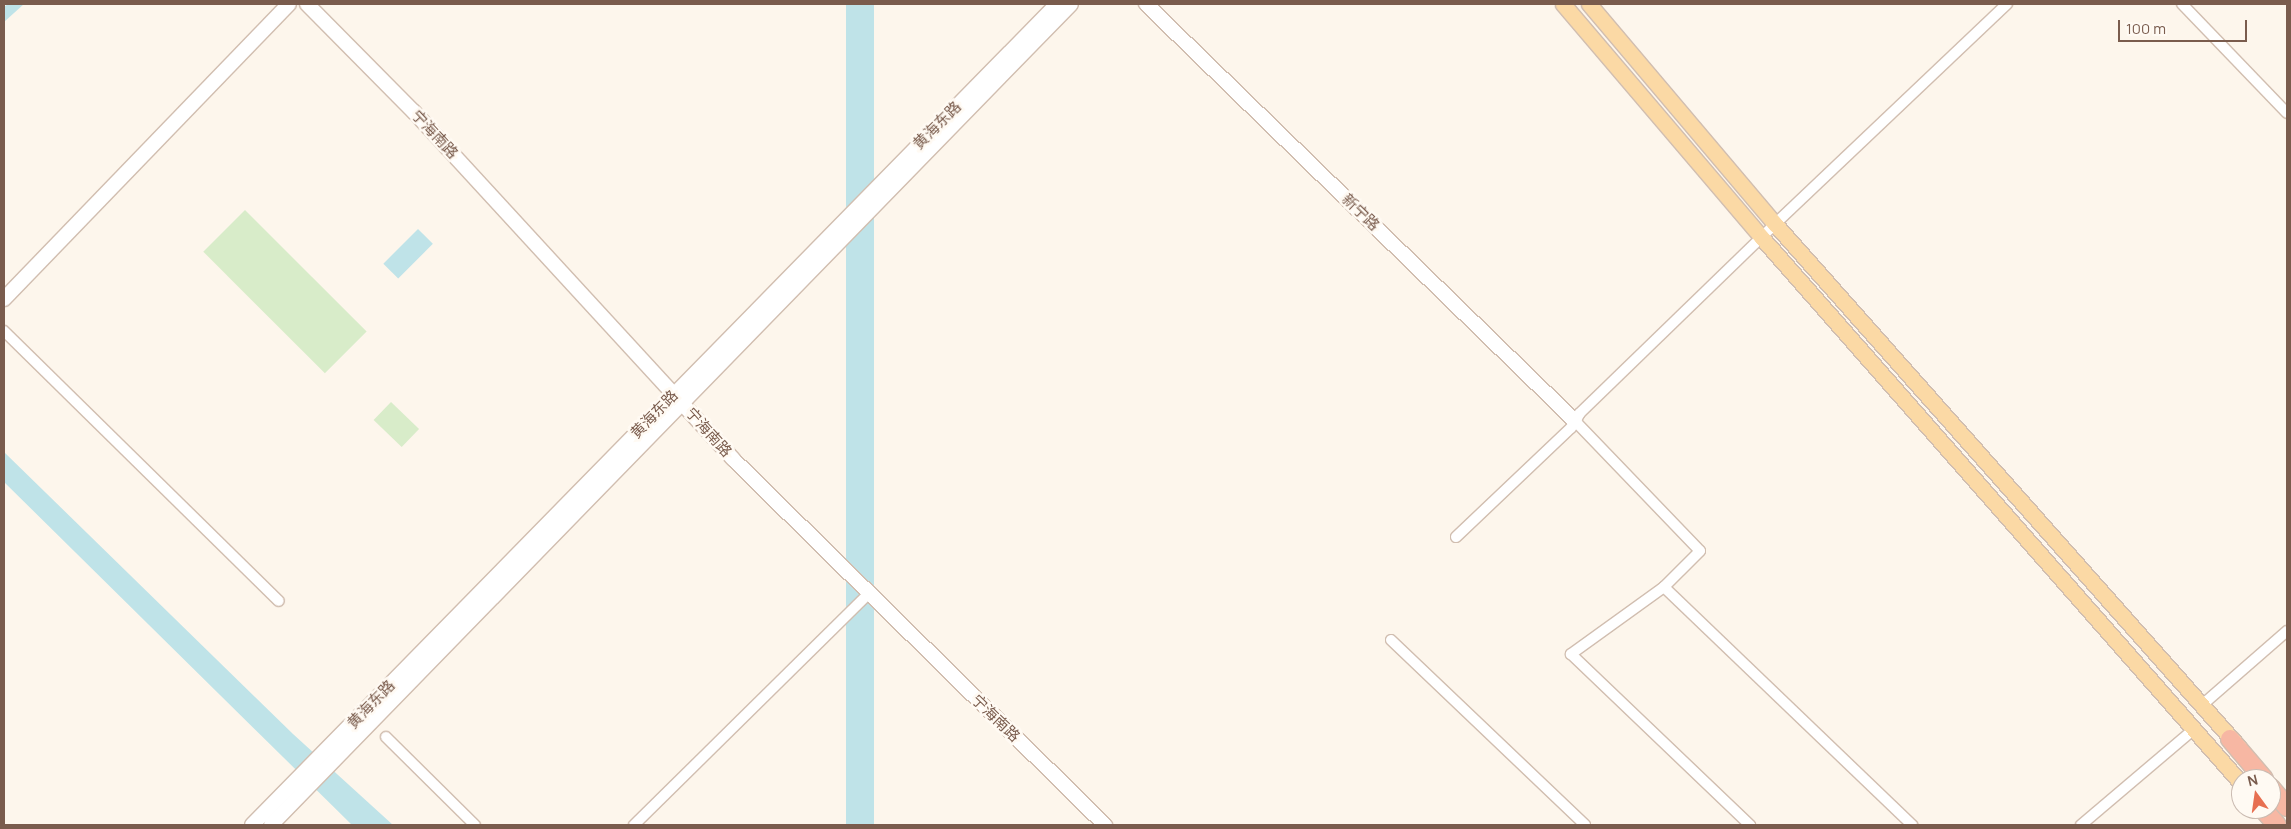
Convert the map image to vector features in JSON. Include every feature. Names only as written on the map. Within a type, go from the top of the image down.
[{"type":"highway","points":[[2230,739],[2256,769]]},
{"type":"main road","points":[[1563,4],[1762,238],[2231,772]]},
{"type":"main road","points":[[1589,4],[1775,224],[2200,706],[2230,739],[2287,794]]},
{"type":"street","points":[[4,299],[289,4]]},
{"type":"street","name":"宁海南路","points":[[307,4],[414,112],[745,472],[1104,825]]},
{"type":"street","name":"黄海东路","points":[[983,86],[1056,4]]},
{"type":"street","name":"黄海东路","points":[[252,825],[336,759],[678,399],[950,119],[1071,4]]},
{"type":"street","name":"新宁路","points":[[1146,4],[1575,421]]},
{"type":"street","points":[[1456,537],[1775,224],[2007,4]]},
{"type":"street","points":[[2182,4],[2287,113]]},
{"type":"street","points":[[4,331],[279,601]]},
{"type":"street","name":"黄海东路","points":[[272,825],[328,748],[678,399]]},
{"type":"street","points":[[1575,421],[1700,551],[1664,587],[1571,654],[1750,825]]},
{"type":"street","points":[[1664,587],[1912,825]]},
{"type":"street","points":[[634,825],[868,594]]},
{"type":"street","points":[[2200,706],[2287,631]]},
{"type":"street","points":[[1391,640],[1585,825]]},
{"type":"street","points":[[2081,825],[2194,729]]},
{"type":"street","points":[[386,737],[475,825]]},
{"type":"green space","points":[[245,210],[367,332],[325,373],[203,252]]},
{"type":"green space","points":[[391,402],[419,429],[402,447],[374,420]]},
{"type":"water","points":[[8,4],[24,4],[4,22],[4,7]]},
{"type":"water","points":[[846,4],[874,4],[874,825],[846,825]]},
{"type":"water","points":[[418,229],[433,244],[398,278],[383,264]]},
{"type":"water","points":[[4,452],[293,734],[393,825],[352,825],[4,482]]}]
